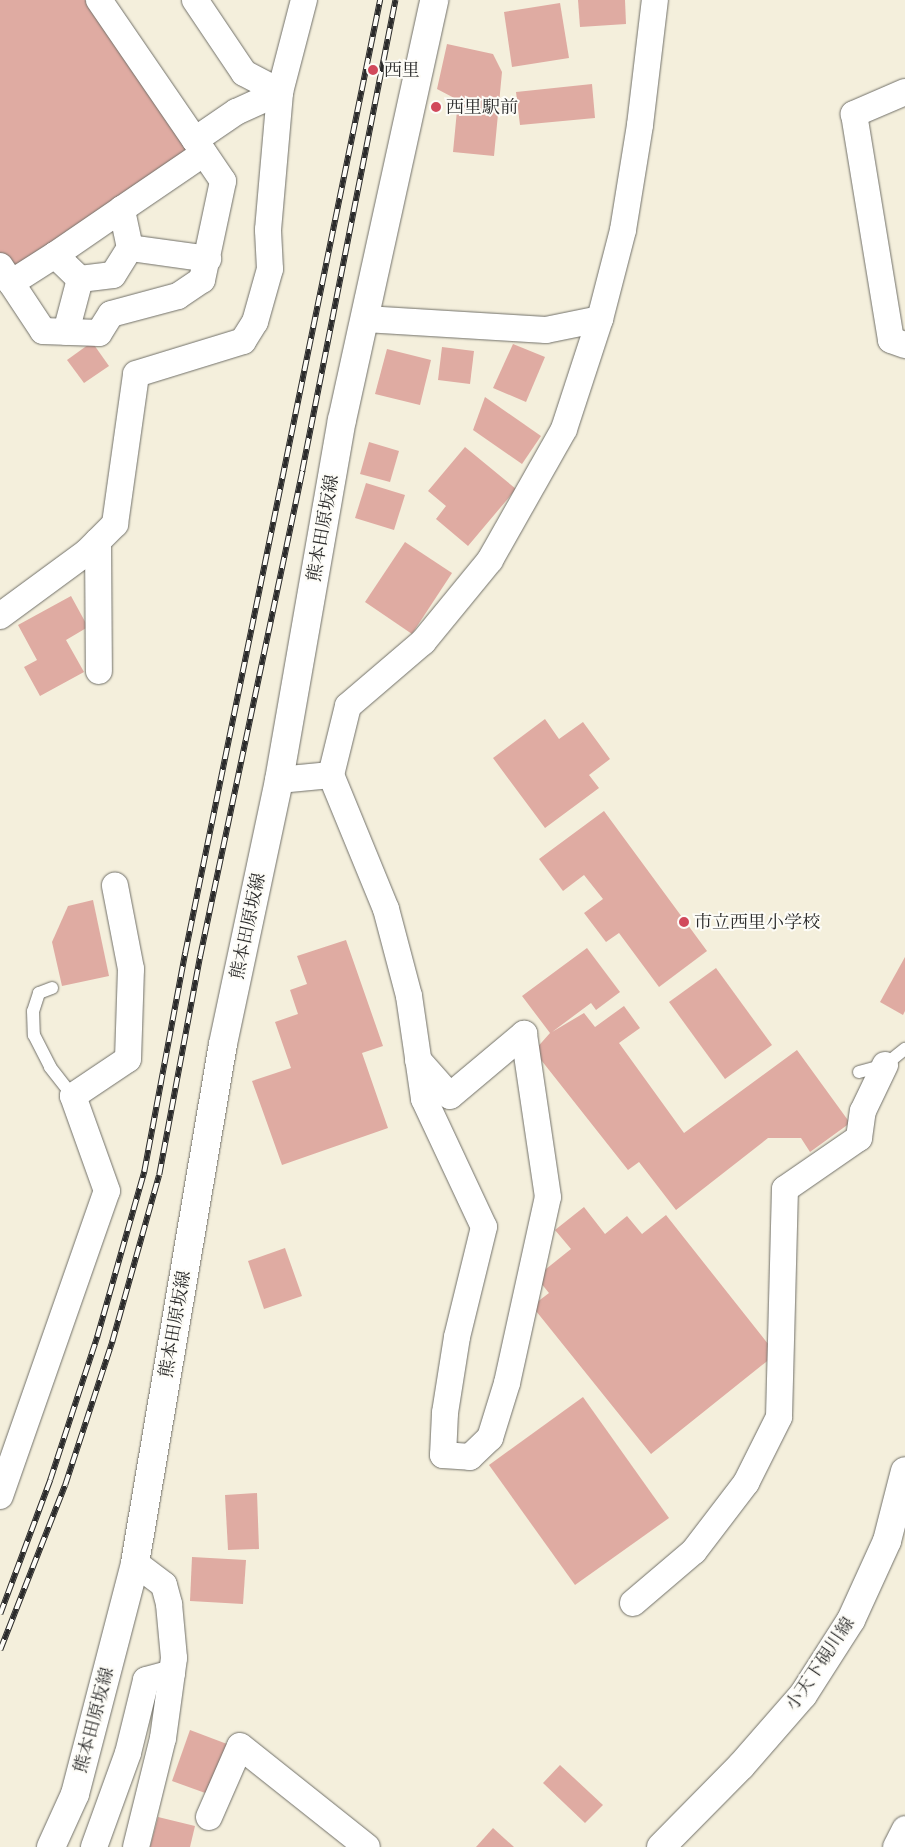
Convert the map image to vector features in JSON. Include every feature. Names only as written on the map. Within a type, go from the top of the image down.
[{"type":"main road","name":"熊本田原坂線","points":[[51,1847],[75,1794],[135,1563],[223,1044],[278,780],[342,420],[434,0]]},
{"type":"main road","name":"小天下硯川線","points":[[661,1847],[741,1766],[803,1695],[851,1620],[887,1541],[905,1471]]},
{"type":"street","points":[[99,0],[199,147],[223,181],[208,259],[202,280],[178,296],[111,314],[99,333],[43,331],[6,274],[55,255],[122,209],[199,147],[236,112],[280,92]]},
{"type":"street","points":[[195,0],[244,72],[280,92]]},
{"type":"street","points":[[0,616],[98,541],[115,524],[136,374],[243,341],[255,322],[270,269],[268,230],[280,92],[304,0]]},
{"type":"street","points":[[418,1060],[450,1096],[524,1034],[548,1198],[507,1383],[490,1438],[470,1457],[443,1455],[445,1413],[458,1337],[484,1227],[424,1099],[408,996],[386,909],[331,775],[348,706],[423,642],[490,560],[564,429],[600,319],[625,220],[655,0]]},
{"type":"street","points":[[905,92],[854,114],[890,340],[905,345]]},
{"type":"street","points":[[80,280],[114,275],[130,248],[122,209]]},
{"type":"street","points":[[130,248],[208,259]]},
{"type":"street","points":[[55,255],[80,280]]},
{"type":"street","points":[[66,332],[80,280]]},
{"type":"street","points":[[365,319],[546,330],[600,319]]},
{"type":"street","points":[[98,541],[99,671]]},
{"type":"street","points":[[278,780],[331,775]]},
{"type":"street","points":[[0,1496],[107,1191],[73,1096],[128,1058],[131,969],[115,886]]},
{"type":"street","points":[[633,1603],[694,1551],[746,1483],[779,1417],[786,1189],[858,1138],[863,1111],[885,1065]]},
{"type":"street","points":[[135,1563],[164,1585],[170,1613],[172,1673],[163,1738],[136,1847]]},
{"type":"street","points":[[94,1847],[128,1753],[146,1680],[172,1673]]},
{"type":"street","points":[[208,1817],[240,1746],[367,1847]]},
{"type":"street","points":[[896,1847],[905,1829]]},
{"type":"lane","points":[[52,988],[39,993],[33,1011],[34,1035],[50,1067],[73,1096]]},
{"type":"lane","points":[[859,1072],[885,1065],[905,1049]]},
{"type":"building","points":[[0,0],[85,0],[189,154],[10,274],[0,259]]},
{"type":"building","points":[[578,0],[625,0],[626,24],[580,27]]},
{"type":"building","points":[[560,3],[569,58],[512,67],[504,12]]},
{"type":"building","points":[[447,44],[493,54],[502,72],[494,156],[453,152],[458,100],[437,89]]},
{"type":"building","points":[[592,84],[595,118],[520,125],[516,92]]},
{"type":"building","points":[[92,342],[109,366],[84,383],[67,360]]},
{"type":"building","points":[[513,344],[545,357],[526,402],[493,388]]},
{"type":"building","points":[[442,347],[474,351],[470,384],[438,380]]},
{"type":"building","points":[[387,349],[431,360],[420,405],[375,394]]},
{"type":"building","points":[[485,397],[541,436],[522,464],[473,430]]},
{"type":"building","points":[[369,442],[399,451],[390,482],[360,474]]},
{"type":"building","points":[[465,447],[516,489],[468,546],[436,519],[446,506],[428,491]]},
{"type":"building","points":[[366,483],[405,495],[394,530],[355,518]]},
{"type":"building","points":[[405,542],[452,573],[412,634],[365,602]]},
{"type":"building","points":[[71,596],[88,627],[66,640],[84,672],[40,696],[24,667],[37,660],[18,625]]},
{"type":"building","points":[[545,719],[559,739],[583,722],[610,759],[589,775],[599,788],[545,828],[493,758]]},
{"type":"building","points":[[604,811],[707,951],[659,987],[619,933],[606,942],[584,913],[603,899],[584,875],[563,891],[539,859]]},
{"type":"building","points":[[93,900],[109,976],[62,986],[52,942],[68,906]]},
{"type":"building","points":[[346,940],[383,1046],[362,1053],[388,1128],[282,1165],[252,1081],[291,1068],[275,1022],[298,1014],[290,990],[307,984],[297,956]]},
{"type":"building","points":[[587,948],[620,992],[596,1010],[591,1003],[552,1032],[584,1013],[595,1027],[624,1006],[640,1028],[619,1043],[684,1133],[797,1050],[850,1123],[810,1152],[801,1138],[768,1138],[676,1210],[639,1162],[628,1170],[534,1051],[550,1033],[522,996]]},
{"type":"building","points":[[905,957],[905,1011],[903,1015],[880,1002]]},
{"type":"building","points":[[716,968],[772,1045],[725,1079],[669,1002]]},
{"type":"building","points":[[584,1207],[605,1234],[627,1216],[642,1234],[666,1215],[776,1354],[651,1454],[532,1306],[549,1293],[536,1277],[571,1249],[555,1230]]},
{"type":"building","points":[[285,1248],[302,1296],[264,1309],[248,1261]]},
{"type":"building","points":[[583,1397],[669,1518],[575,1585],[489,1465]]},
{"type":"building","points":[[257,1493],[259,1549],[228,1550],[225,1495]]},
{"type":"building","points":[[192,1557],[246,1560],[243,1604],[190,1601]]},
{"type":"building","points":[[190,1730],[227,1744],[208,1794],[172,1781]]},
{"type":"building","points":[[560,1765],[603,1805],[585,1823],[543,1783]]},
{"type":"building","points":[[158,1817],[195,1826],[190,1847],[150,1847]]},
{"type":"building","points":[[493,1828],[514,1847],[476,1847]]},
{"type":"railway","points":[[0,1614],[50,1480],[97,1337],[144,1172],[185,953],[380,0]]},
{"type":"railway","points":[[0,1650],[65,1485],[112,1342],[159,1175],[200,956],[302,471],[395,0]]},
{"type":"place","name":"西里","points":[[373,70]]},
{"type":"place","name":"西里駅前","points":[[436,107]]},
{"type":"place","name":"市立西里小学校","points":[[684,922]]}]
